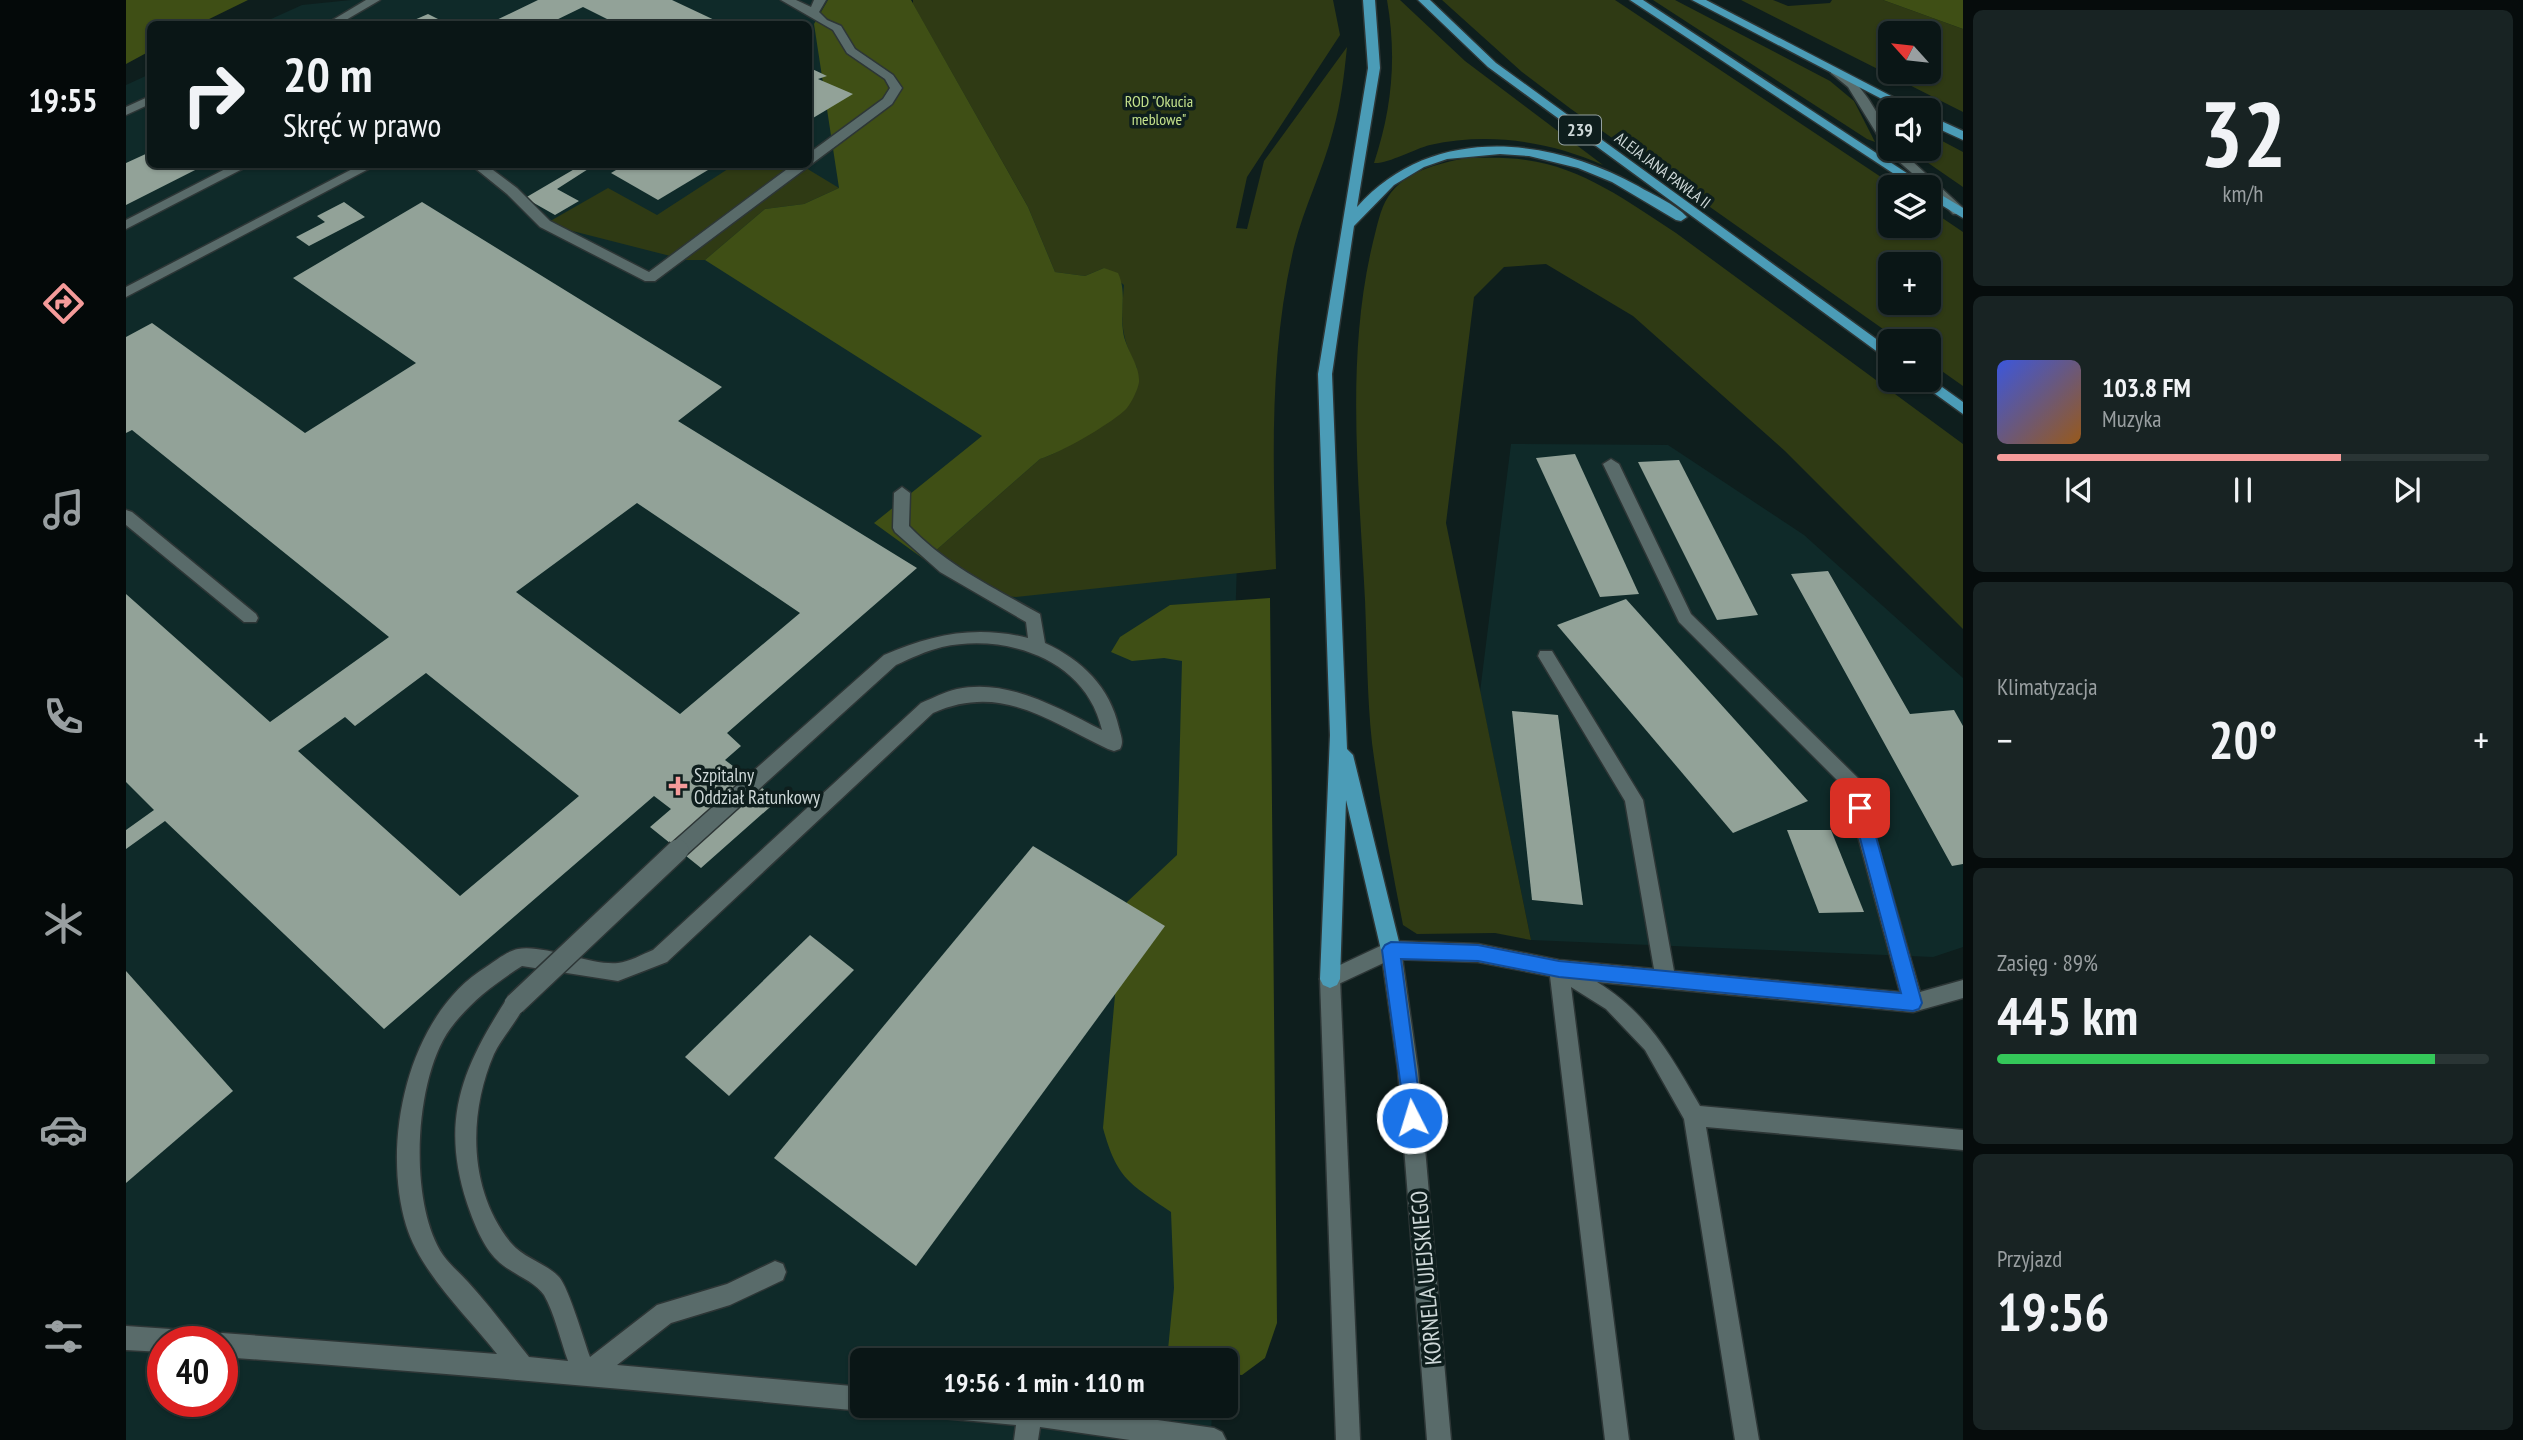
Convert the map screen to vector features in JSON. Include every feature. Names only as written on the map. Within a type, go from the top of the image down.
[{"type":"main road","points":[[1330,979],[1339,735],[1325,374],[1374,68],[1369,0]]},
{"type":"main road","name":"ALEJA JANA PAWŁA II","points":[[1424,0],[1492,65],[1878,347]]},
{"type":"main road","points":[[1636,0],[1904,175]]},
{"type":"main road","points":[[1698,0],[1888,98]]},
{"type":"main road","points":[[1941,125],[1963,136]]},
{"type":"main road","points":[[1347,226],[1376,194],[1416,165],[1472,152],[1504,151],[1542,154],[1608,175],[1744,252]]},
{"type":"main road","points":[[1941,199],[1961,212]]},
{"type":"main road","points":[[1940,392],[1963,408]]},
{"type":"main road","points":[[1339,735],[1391,950]]},
{"type":"street","points":[[337,21],[374,0]]},
{"type":"street","points":[[787,0],[813,12],[823,22],[837,28],[850,51],[889,77],[896,88],[888,101],[812,157]]},
{"type":"street","points":[[813,12],[820,0]]},
{"type":"street","points":[[1835,71],[1853,85],[1878,126]]},
{"type":"street","points":[[126,111],[147,101]]},
{"type":"street","points":[[1905,161],[1961,212]]},
{"type":"street","points":[[126,225],[238,168]]},
{"type":"street","points":[[126,293],[364,168]]},
{"type":"street","points":[[481,168],[512,191],[545,224],[650,278],[798,168]]},
{"type":"street","points":[[1611,464],[1685,618],[1853,784],[1913,1003]]},
{"type":"street","points":[[901,493],[901,528],[913,542],[946,566],[1034,620],[1037,646]]},
{"type":"street","points":[[126,516],[250,618]]},
{"type":"street","points":[[524,1369],[435,1263],[417,1225],[407,1172],[415,1091],[429,1049],[442,1023],[478,983],[520,957],[618,972],[660,956],[927,708],[958,695],[990,694],[1015,699],[1114,744],[1112,725],[1103,701],[1093,685],[1080,672],[1037,646],[987,637],[949,639],[890,660],[678,850],[515,1004],[486,1049],[470,1097],[464,1139],[468,1173],[481,1213],[504,1252],[552,1286],[585,1376]]},
{"type":"street","points":[[1546,656],[1634,800],[1666,979]]},
{"type":"street","points":[[1348,1440],[1330,979],[1391,950],[1478,953],[1559,969],[1913,1003],[1963,989]]},
{"type":"street","name":"KORNELA UJEJSKIEGO","points":[[1391,950],[1408,1070],[1439,1440]]},
{"type":"street","points":[[1559,969],[1613,1002],[1653,1043],[1694,1116],[1747,1440]]},
{"type":"street","points":[[1559,969],[1617,1440]]},
{"type":"street","points":[[1694,1116],[1963,1140]]},
{"type":"street","points":[[585,1376],[665,1312],[730,1294],[775,1272]]},
{"type":"street","points":[[126,1338],[147,1339]]},
{"type":"street","points":[[238,1346],[850,1398]]},
{"type":"street","points":[[1026,1440],[1029,1418]]},
{"type":"street","points":[[1058,1418],[1214,1440]]},
{"type":"shaded area","points":[[351,0],[911,0],[1028,207],[1247,229],[1213,1348],[850,1348],[850,1418],[1212,1418],[1211,1440],[126,1440],[126,85],[147,75],[147,168],[812,168],[812,21],[267,21],[302,5]]},
{"type":"shaded area","points":[[1511,444],[1668,445],[1804,535],[1963,678],[1963,947],[1933,957],[1531,940],[1480,692]]},
{"type":"green space","points":[[126,0],[248,0],[205,21],[147,21],[147,53],[126,64]]},
{"type":"green space","points":[[828,0],[911,0],[1028,207],[1055,272],[1085,276],[1104,268],[1118,273],[1123,294],[1124,338],[1139,375],[1135,393],[1124,411],[1084,438],[1040,459],[925,560],[874,523],[982,436],[705,260],[765,209],[804,204],[839,188],[814,24]]},
{"type":"green space","name":"ROD \"Okucia meblowe\"","points":[[913,0],[1333,0],[1340,35],[1247,177],[1236,228],[1247,229],[1264,161],[1347,47],[1336,121],[1294,247],[1280,327],[1274,407],[1276,569],[1016,597],[981,594],[925,560],[1040,459],[1057,452],[1084,433],[1096,422],[1137,368],[1127,346],[1123,328],[1124,285],[1104,268],[1085,276],[1055,272],[1028,207]]},
{"type":"green space","points":[[1387,0],[1400,0],[1465,61],[1603,165],[1561,150],[1496,139],[1430,145],[1374,163],[1385,123],[1391,83],[1392,42]]},
{"type":"green space","points":[[1442,0],[1615,0],[1878,175],[1878,238],[1941,238],[1941,217],[1963,232],[1963,386],[1941,370],[1941,329],[1883,329],[1522,72]]},
{"type":"green space","points":[[1653,0],[1675,0],[1830,81],[1854,101],[1875,142],[1867,139]]},
{"type":"green space","points":[[1741,0],[1773,0],[1788,6],[1830,3],[1832,0],[1883,0],[1941,21],[1878,21],[1878,69]]},
{"type":"green space","points":[[1883,0],[1963,0],[1963,29]]},
{"type":"green space","points":[[1941,21],[1963,29],[1963,112],[1941,101],[1941,98],[1935,98],[1908,84],[1941,84]]},
{"type":"green space","points":[[1941,140],[1963,152],[1963,187],[1925,161],[1941,161]]},
{"type":"green space","points":[[1466,158],[1526,160],[1567,170],[1605,188],[1676,233],[1878,382],[1878,392],[1892,392],[1963,444],[1963,629],[1785,451],[1633,316],[1546,264],[1504,267],[1474,297],[1446,523],[1531,940],[1495,933],[1417,934],[1403,925],[1372,743],[1356,420],[1359,330],[1364,286],[1373,242],[1388,197],[1403,181],[1422,170]]},
{"type":"green space","points":[[729,168],[806,168],[839,188],[804,204],[765,209],[705,260],[686,260],[545,224],[608,188],[657,215]]},
{"type":"green space","points":[[1270,598],[1277,1323],[1265,1358],[1242,1375],[1238,1375],[1238,1348],[1168,1348],[1174,1288],[1171,1212],[1127,1178],[1114,1159],[1103,1128],[1121,929],[1127,902],[1177,855],[1182,661],[1164,658],[1132,661],[1111,652],[1120,637],[1170,605]]},
{"type":"building","points":[[538,0],[672,0],[717,21],[611,21],[583,7],[554,21],[494,21]]},
{"type":"building","points":[[428,14],[442,21],[412,21]]},
{"type":"building","points":[[812,69],[827,76],[818,79],[853,94],[812,119]]},
{"type":"building","points":[[147,153],[147,168],[199,168],[126,205],[126,163]]},
{"type":"building","points":[[576,168],[590,168],[557,189],[579,201],[555,215],[525,198]]},
{"type":"building","points":[[619,168],[711,168],[658,200],[611,173]]},
{"type":"building","points":[[344,202],[365,217],[309,246],[296,237],[325,222],[317,216]]},
{"type":"building","points":[[422,202],[722,387],[678,421],[917,568],[727,733],[741,746],[725,760],[778,800],[701,868],[650,827],[671,809],[654,796],[384,1029],[165,821],[126,849],[126,830],[154,810],[126,782],[126,594],[270,722],[389,637],[132,430],[126,433],[126,337],[152,323],[305,433],[416,363],[293,278]],"holes":[[[637,503],[800,613],[680,714],[516,592]],[[426,673],[579,796],[460,896],[298,751],[345,717],[355,726]]]},
{"type":"building","points":[[1575,454],[1639,594],[1600,597],[1536,458]]},
{"type":"building","points":[[1679,460],[1758,615],[1717,620],[1638,462]]},
{"type":"building","points":[[1828,571],[1910,714],[1954,710],[1963,726],[1963,864],[1952,866],[1791,574]]},
{"type":"building","points":[[1626,599],[1808,801],[1733,833],[1557,625]]},
{"type":"building","points":[[1512,711],[1558,715],[1583,905],[1532,900]]},
{"type":"building","points":[[1787,830],[1831,830],[1864,912],[1819,913]]},
{"type":"building","points":[[1033,846],[1165,926],[916,1266],[774,1158]]},
{"type":"building","points":[[810,935],[854,970],[729,1096],[685,1057]]},
{"type":"building","points":[[126,971],[233,1091],[126,1183]]},
{"type":"place","name":"Szpitalny Oddział Ratunkowy","points":[[678,786]]},
{"type":"route","points":[[1412,1118],[1402,1019],[1391,950],[1478,953],[1559,969],[1913,1003],[1860,808]]}]
